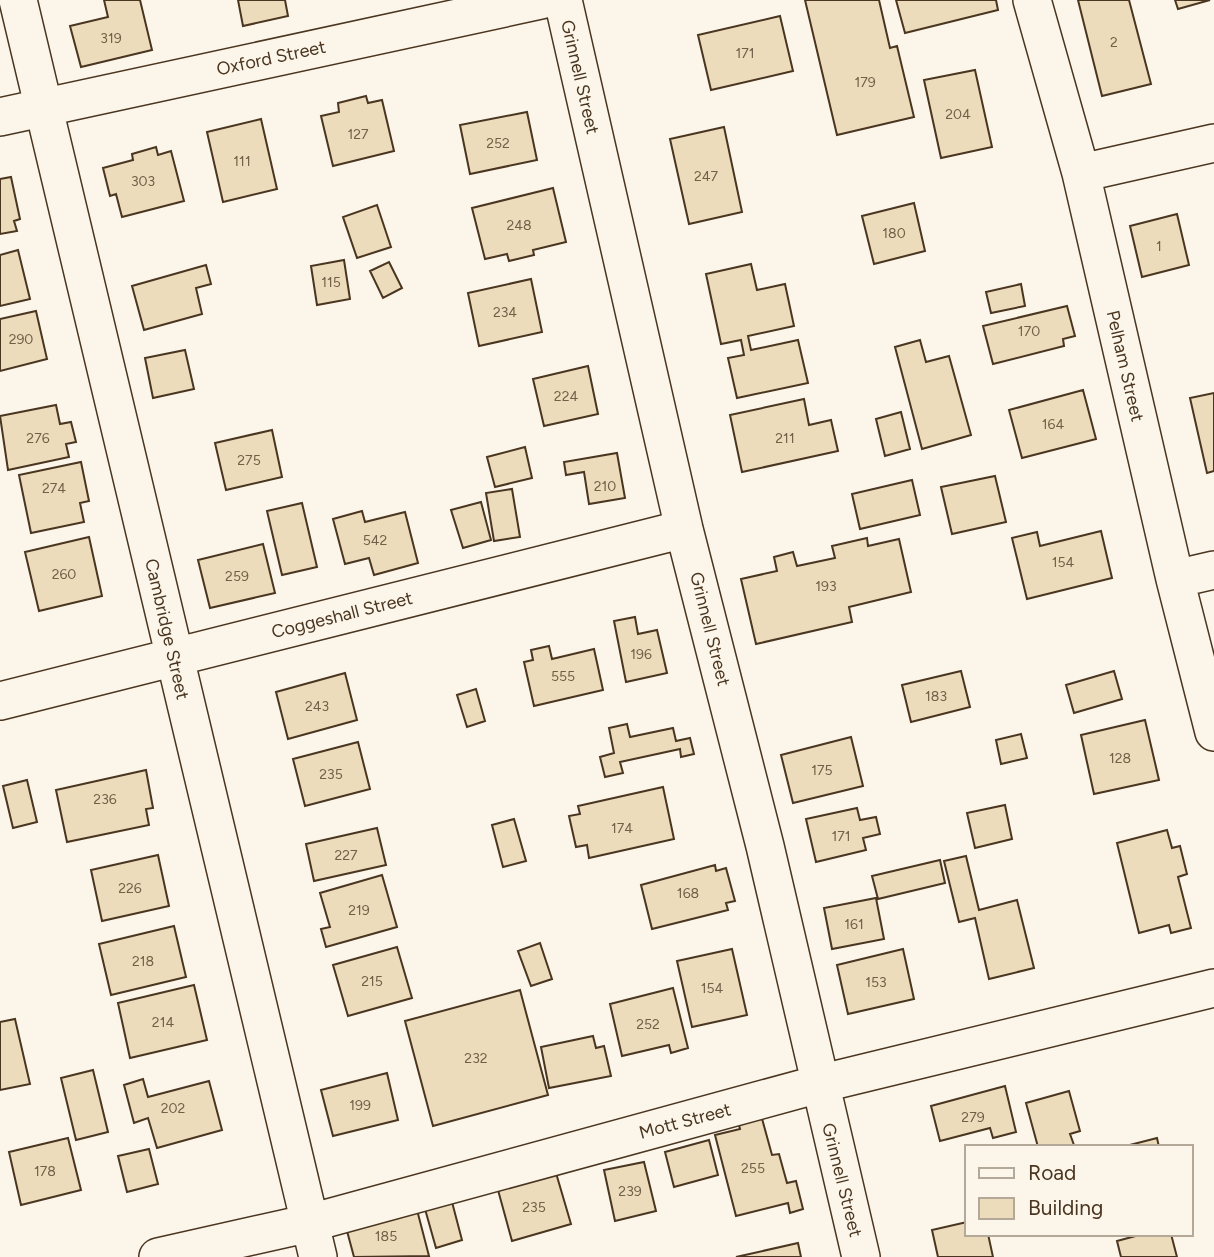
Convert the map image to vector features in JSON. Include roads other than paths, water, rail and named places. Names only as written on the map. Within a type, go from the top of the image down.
[{"type":"street","name":"Cambridge Street","points":[[18,0],[314,1240]]},
{"type":"street","name":"Oxford Street","points":[[0,117],[541,0]]},
{"type":"street","name":"Grinnell Street","points":[[563,0],[684,529],[765,846],[861,1257]]},
{"type":"street","name":"Pelham Street","points":[[1032,0],[1081,173],[1175,579],[1214,732]]},
{"type":"street","points":[[1081,173],[1214,143]]},
{"type":"street","name":"Coggeshall Street","points":[[0,701],[684,529]]},
{"type":"street","points":[[1175,579],[1214,570]]},
{"type":"street","name":"Mott Street","points":[[158,1257],[314,1240],[819,1084],[1214,988]]}]
